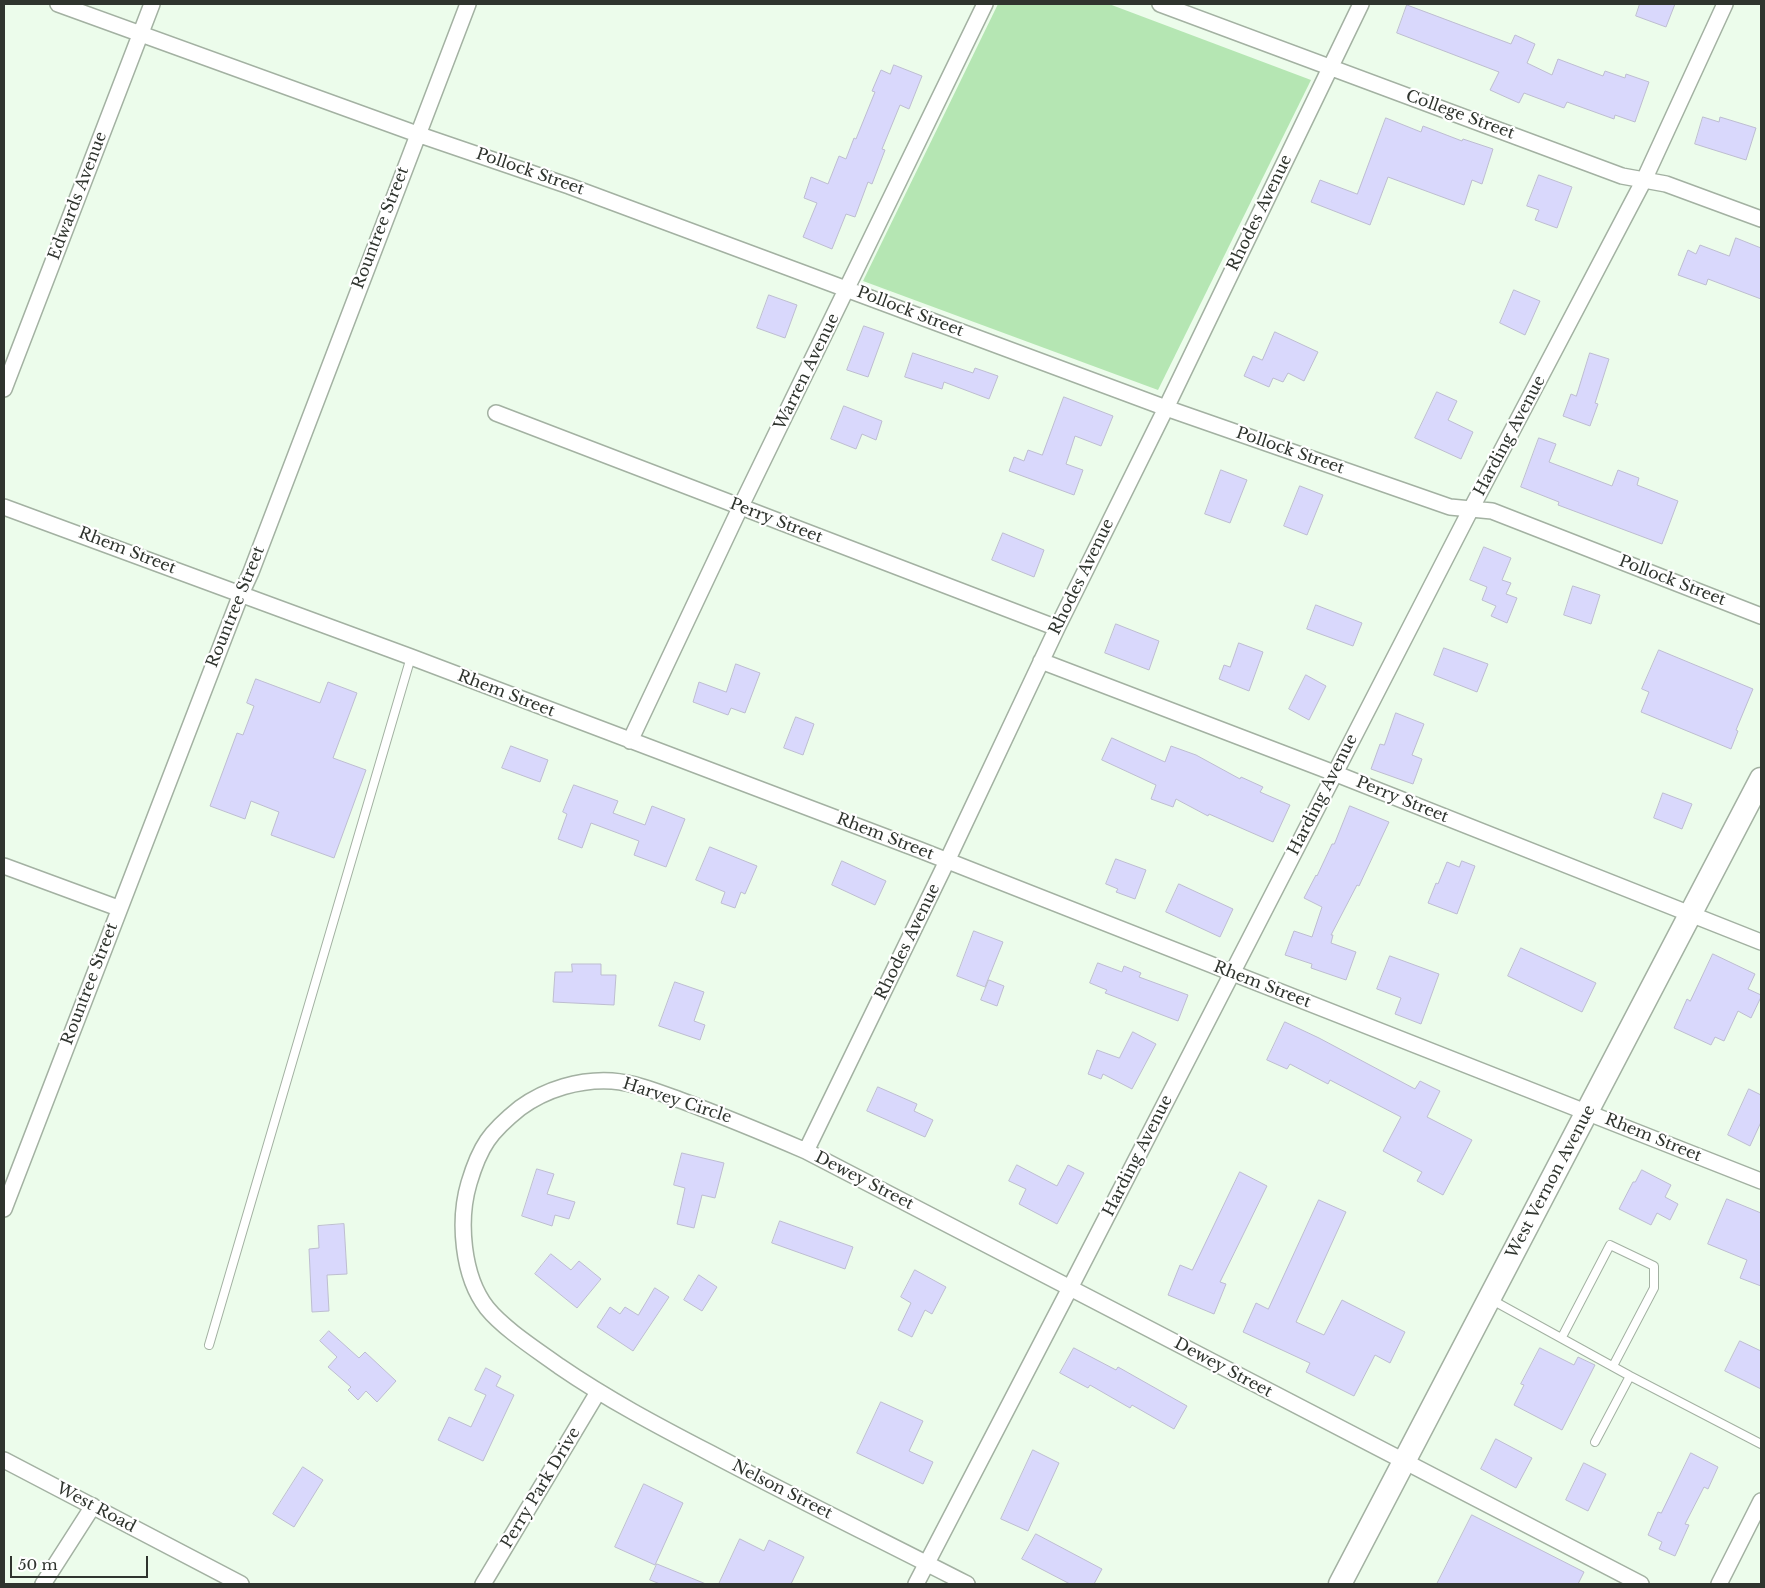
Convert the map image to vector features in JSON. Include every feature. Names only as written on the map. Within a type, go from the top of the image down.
[{"type":"main road","name":"West Vernon Avenue","points":[[1340,1584],[1761,779]]},
{"type":"street","name":"Pollock Street","points":[[58,4],[417,134],[569,186],[1166,408],[1450,507],[1492,511],[1761,616]]},
{"type":"street","name":"Edwards Avenue","points":[[4,389],[152,4]]},
{"type":"street","name":"Rountree Street","points":[[4,1209],[118,908],[251,572],[468,4]]},
{"type":"street","name":"Warren Avenue","points":[[630,741],[740,508],[986,4]]},
{"type":"street","name":"College Street","points":[[1160,4],[1622,176],[1666,184],[1761,219]]},
{"type":"street","name":"Rhodes Avenue","points":[[806,1151],[947,861],[1041,661],[1166,408],[1361,4]]},
{"type":"street","name":"Harding Avenue","points":[[916,1584],[1334,773],[1644,180],[1724,4]]},
{"type":"street","name":"Perry Street","points":[[496,413],[1057,628]]},
{"type":"street","name":"Rhem Street","points":[[4,506],[411,657],[947,861],[1761,1181]]},
{"type":"street","name":"Perry Street","points":[[1041,661],[1334,773],[1761,942]]},
{"type":"street","points":[[4,866],[118,908]]},
{"type":"street","name":"Harvey Circle","points":[[598,1392],[511,1330],[488,1309],[477,1291],[467,1262],[463,1225],[465,1197],[479,1154],[489,1136],[514,1113],[543,1094],[584,1082],[615,1081],[645,1087],[726,1116],[806,1151]]},
{"type":"street","name":"Dewey Street","points":[[806,1151],[1641,1584]]},
{"type":"street","name":"Nelson Street","points":[[598,1392],[639,1416],[748,1473],[966,1584]]},
{"type":"street","name":"Perry Park Drive","points":[[483,1584],[598,1392]]},
{"type":"street","name":"West Road","points":[[4,1460],[241,1584]]},
{"type":"street","points":[[1720,1584],[1761,1501]]},
{"type":"street","points":[[43,1584],[93,1506]]},
{"type":"lane","points":[[208,1345],[411,657]]},
{"type":"lane","points":[[1562,1337],[1610,1245],[1654,1266],[1654,1288],[1613,1366]]},
{"type":"lane","points":[[1490,1299],[1630,1376],[1761,1444]]},
{"type":"lane","points":[[1595,1442],[1630,1376]]},
{"type":"green space","points":[[998,4],[1109,4],[1311,80],[1158,390],[863,281]]},
{"type":"building","points":[[1640,4],[1675,4],[1666,27],[1636,16]]},
{"type":"building","points":[[1407,5],[1511,44],[1515,35],[1535,44],[1527,63],[1552,75],[1558,59],[1603,76],[1605,71],[1625,78],[1626,74],[1649,82],[1635,122],[1615,115],[1614,119],[1567,102],[1564,108],[1524,93],[1519,103],[1490,90],[1499,72],[1397,33]]},
{"type":"building","points":[[894,65],[922,76],[909,109],[900,105],[882,149],[885,150],[872,184],[868,182],[855,217],[846,214],[832,249],[803,237],[817,203],[804,198],[811,177],[828,184],[839,156],[846,159],[854,138],[856,139],[875,92],[872,91],[881,70],[890,74]]},
{"type":"building","points":[[1703,117],[1719,122],[1720,117],[1756,128],[1746,160],[1695,144]]},
{"type":"building","points":[[1386,118],[1421,132],[1423,126],[1462,141],[1463,139],[1493,149],[1482,184],[1472,180],[1464,205],[1388,177],[1370,225],[1311,202],[1320,180],[1357,194]]},
{"type":"building","points":[[1539,175],[1572,187],[1557,228],[1535,220],[1539,210],[1527,206]]},
{"type":"building","points":[[1736,238],[1761,248],[1761,299],[1708,279],[1706,285],[1678,275],[1688,250],[1696,254],[1700,245],[1729,256]]},
{"type":"building","points":[[1514,290],[1540,301],[1525,335],[1500,323]]},
{"type":"building","points":[[769,295],[797,305],[785,338],[757,328]]},
{"type":"building","points":[[864,326],[884,333],[868,377],[847,370]]},
{"type":"building","points":[[1275,332],[1318,352],[1304,381],[1288,373],[1283,382],[1273,378],[1269,387],[1244,376],[1253,356],[1262,360]]},
{"type":"building","points":[[913,353],[973,373],[975,368],[998,376],[989,399],[944,382],[942,389],[905,377]]},
{"type":"building","points":[[1590,353],[1609,359],[1595,403],[1598,404],[1590,426],[1563,416],[1571,394],[1576,396]]},
{"type":"building","points":[[1437,392],[1457,401],[1448,420],[1473,432],[1461,459],[1415,438]]},
{"type":"building","points":[[1064,397],[1113,416],[1101,446],[1075,436],[1066,464],[1083,470],[1074,495],[1009,471],[1014,457],[1024,461],[1028,450],[1042,455]]},
{"type":"building","points":[[844,406],[882,421],[876,440],[862,434],[856,449],[831,439]]},
{"type":"building","points":[[1539,438],[1556,444],[1549,462],[1612,486],[1618,470],[1639,478],[1637,485],[1678,501],[1662,544],[1558,505],[1559,502],[1521,487]]},
{"type":"building","points":[[1221,470],[1247,480],[1230,523],[1205,514]]},
{"type":"building","points":[[1300,486],[1323,495],[1307,535],[1284,526]]},
{"type":"building","points":[[1003,533],[1044,550],[1034,577],[992,560]]},
{"type":"building","points":[[1484,547],[1511,558],[1502,580],[1511,583],[1506,594],[1517,598],[1507,623],[1491,616],[1496,606],[1482,600],[1487,587],[1470,580]]},
{"type":"building","points":[[1573,586],[1600,595],[1591,624],[1564,615]]},
{"type":"building","points":[[1316,605],[1362,623],[1353,646],[1307,629]]},
{"type":"building","points":[[1116,624],[1159,641],[1149,670],[1105,653]]},
{"type":"building","points":[[1239,643],[1263,652],[1249,691],[1219,679],[1224,665],[1230,667]]},
{"type":"building","points":[[1444,648],[1488,664],[1477,692],[1434,675]]},
{"type":"building","points":[[1659,650],[1753,689],[1736,730],[1738,731],[1731,749],[1641,712],[1649,692],[1642,689]]},
{"type":"building","points":[[736,664],[760,673],[745,713],[731,708],[728,715],[693,702],[699,682],[726,692]]},
{"type":"building","points":[[1306,675],[1326,686],[1309,720],[1289,709]]},
{"type":"building","points":[[256,679],[320,703],[328,682],[357,693],[333,758],[366,770],[334,858],[271,835],[279,812],[251,801],[245,819],[210,806],[237,733],[243,735],[254,706],[247,703]]},
{"type":"building","points":[[1396,713],[1424,724],[1412,755],[1422,759],[1413,784],[1371,769],[1380,744],[1384,745]]},
{"type":"building","points":[[796,717],[814,724],[803,755],[784,748]]},
{"type":"building","points":[[1112,738],[1165,762],[1171,746],[1196,755],[1240,779],[1241,777],[1263,787],[1260,792],[1290,805],[1273,842],[1209,814],[1208,816],[1176,799],[1173,807],[1151,799],[1156,785],[1102,760]]},
{"type":"building","points":[[511,746],[548,760],[540,782],[502,768]]},
{"type":"building","points":[[574,785],[618,801],[613,813],[645,825],[652,806],[685,819],[666,867],[634,855],[639,841],[591,823],[582,848],[558,839],[567,814],[563,812]]},
{"type":"building","points":[[1663,793],[1692,804],[1682,829],[1654,818]]},
{"type":"building","points":[[1350,806],[1389,822],[1359,886],[1357,885],[1331,935],[1333,935],[1331,943],[1356,952],[1346,980],[1311,968],[1312,964],[1285,955],[1294,931],[1312,937],[1322,907],[1304,898],[1332,844],[1334,844]]},
{"type":"building","points":[[710,847],[757,866],[745,894],[741,892],[735,908],[721,903],[725,892],[696,880]]},
{"type":"building","points":[[1116,859],[1146,870],[1135,899],[1116,892],[1118,889],[1106,884]]},
{"type":"building","points":[[842,861],[886,881],[875,905],[832,885]]},
{"type":"building","points":[[1462,861],[1475,866],[1457,914],[1428,903],[1447,862],[1459,867]]},
{"type":"building","points":[[1179,884],[1233,909],[1220,937],[1166,912]]},
{"type":"building","points":[[974,931],[1003,942],[985,987],[957,976]]},
{"type":"building","points":[[1521,948],[1596,983],[1582,1012],[1508,976]]},
{"type":"building","points":[[1713,954],[1755,974],[1748,989],[1761,995],[1761,997],[1751,1018],[1738,1011],[1724,1041],[1715,1037],[1711,1045],[1674,1028],[1687,999],[1690,1001]]},
{"type":"building","points":[[1390,956],[1439,974],[1421,1024],[1395,1014],[1401,998],[1377,989]]},
{"type":"building","points":[[1098,963],[1122,972],[1124,966],[1141,973],[1139,977],[1188,995],[1178,1021],[1105,993],[1107,990],[1090,983]]},
{"type":"building","points":[[572,964],[601,964],[601,975],[616,975],[614,1005],[553,1002],[555,972],[572,972]]},
{"type":"building","points":[[989,980],[1004,986],[997,1006],[981,1000]]},
{"type":"building","points":[[675,982],[704,992],[694,1021],[705,1025],[700,1040],[659,1026]]},
{"type":"building","points":[[1285,1022],[1415,1089],[1420,1081],[1440,1091],[1427,1117],[1472,1140],[1443,1195],[1417,1181],[1422,1172],[1383,1151],[1401,1117],[1330,1080],[1328,1084],[1290,1064],[1287,1069],[1267,1060]]},
{"type":"building","points":[[1133,1032],[1156,1044],[1132,1089],[1103,1074],[1101,1079],[1088,1074],[1097,1050],[1119,1058]]},
{"type":"building","points":[[878,1087],[917,1104],[914,1111],[933,1120],[925,1137],[867,1111]]},
{"type":"building","points":[[1749,1089],[1761,1095],[1761,1122],[1750,1146],[1728,1135]]},
{"type":"building","points":[[682,1153],[724,1163],[715,1198],[702,1195],[694,1228],[677,1224],[685,1188],[674,1185]]},
{"type":"building","points":[[1017,1165],[1057,1186],[1068,1165],[1084,1173],[1057,1224],[1019,1204],[1026,1189],[1009,1181]]},
{"type":"building","points":[[537,1169],[554,1174],[547,1194],[575,1202],[569,1219],[555,1215],[552,1226],[522,1216]]},
{"type":"building","points":[[1642,1170],[1671,1185],[1665,1197],[1678,1204],[1670,1220],[1657,1213],[1651,1225],[1619,1209],[1633,1182],[1635,1182]]},
{"type":"building","points":[[1240,1172],[1267,1186],[1220,1282],[1226,1284],[1214,1314],[1168,1295],[1180,1265],[1192,1270]]},
{"type":"building","points":[[1727,1199],[1761,1213],[1761,1286],[1740,1278],[1747,1260],[1708,1244]]},
{"type":"building","points":[[1319,1200],[1346,1212],[1296,1322],[1324,1335],[1342,1300],[1405,1332],[1390,1363],[1375,1355],[1354,1396],[1306,1372],[1310,1363],[1243,1332],[1256,1303],[1268,1309]]},
{"type":"building","points":[[780,1221],[853,1247],[845,1269],[772,1243]]},
{"type":"building","points":[[344,1224],[347,1274],[327,1275],[329,1311],[312,1312],[309,1249],[319,1248],[318,1226]]},
{"type":"building","points":[[551,1254],[571,1270],[579,1261],[601,1279],[577,1308],[535,1274]]},
{"type":"building","points":[[915,1270],[946,1287],[932,1314],[925,1310],[912,1337],[898,1330],[911,1303],[901,1297]]},
{"type":"building","points":[[699,1275],[717,1287],[702,1311],[684,1300]]},
{"type":"building","points":[[655,1288],[669,1297],[633,1351],[597,1327],[610,1307],[620,1314],[625,1307],[638,1315]]},
{"type":"building","points":[[329,1331],[359,1358],[365,1352],[396,1381],[377,1402],[366,1391],[358,1400],[348,1390],[351,1387],[328,1367],[337,1357],[320,1341]]},
{"type":"building","points":[[1740,1341],[1761,1351],[1761,1389],[1725,1371]]},
{"type":"building","points":[[1074,1348],[1116,1370],[1118,1367],[1187,1406],[1174,1429],[1132,1405],[1130,1408],[1090,1385],[1088,1388],[1060,1373]]},
{"type":"building","points":[[1540,1348],[1574,1365],[1578,1357],[1595,1365],[1562,1430],[1514,1405],[1524,1385],[1521,1384]]},
{"type":"building","points":[[486,1368],[501,1376],[496,1386],[514,1395],[483,1461],[438,1440],[449,1417],[471,1427],[486,1395],[475,1390]]},
{"type":"building","points":[[881,1402],[923,1421],[909,1451],[933,1462],[923,1484],[857,1453]]},
{"type":"building","points":[[1496,1439],[1532,1458],[1516,1488],[1481,1469]]},
{"type":"building","points":[[1033,1450],[1059,1463],[1028,1531],[1001,1519]]},
{"type":"building","points":[[1691,1453],[1718,1467],[1708,1489],[1704,1487],[1685,1524],[1689,1525],[1675,1556],[1659,1549],[1662,1542],[1648,1535],[1658,1512],[1661,1513]]},
{"type":"building","points":[[1584,1463],[1606,1474],[1588,1511],[1566,1500]]},
{"type":"building","points":[[303,1467],[323,1480],[294,1527],[273,1514]]},
{"type":"building","points":[[644,1484],[683,1503],[655,1565],[615,1547]]},
{"type":"building","points":[[1472,1515],[1584,1572],[1578,1584],[1437,1584]]},
{"type":"building","points":[[1036,1534],[1102,1569],[1094,1584],[1070,1584],[1022,1559]]},
{"type":"building","points":[[740,1539],[764,1551],[769,1540],[804,1557],[791,1584],[719,1584]]},
{"type":"building","points":[[657,1564],[706,1584],[660,1584],[650,1580]]}]
